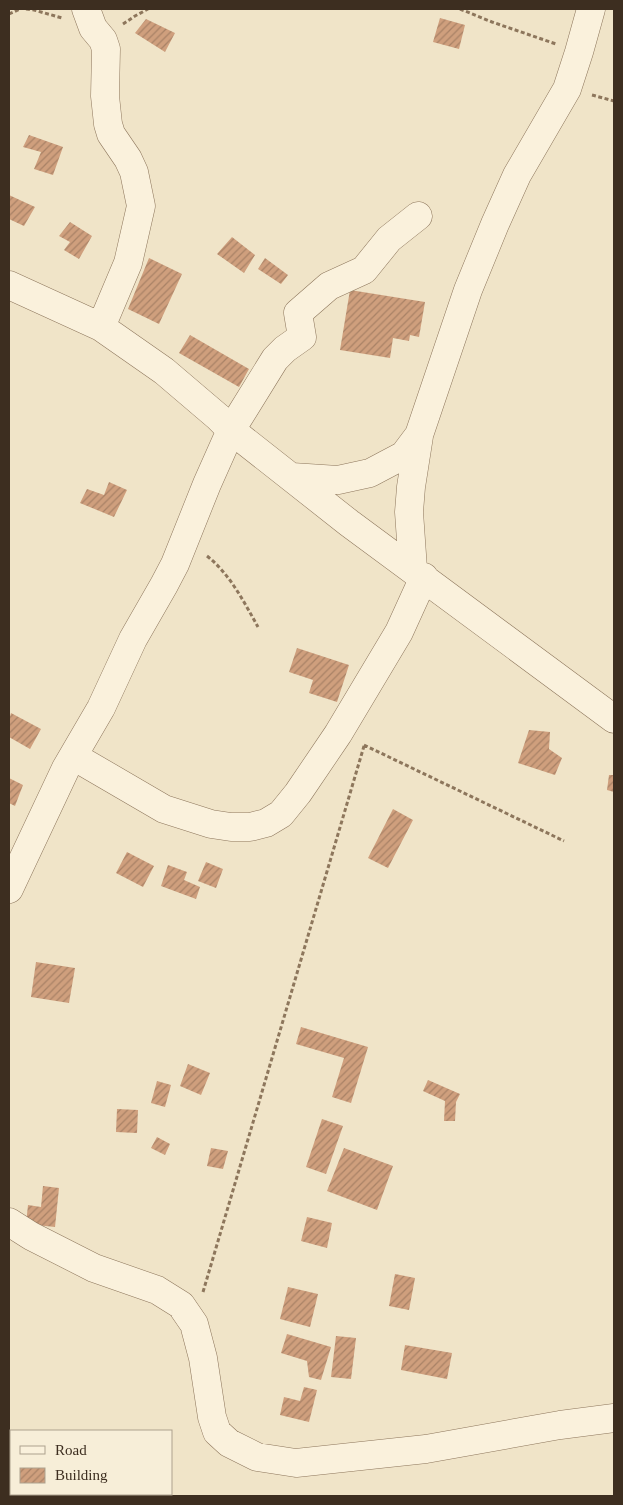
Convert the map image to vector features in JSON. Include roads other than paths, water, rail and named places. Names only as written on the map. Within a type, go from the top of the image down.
[{"type":"street","points":[[86,9],[93,28],[103,40],[106,49],[105,96],[108,124],[111,134],[128,159],[134,172],[140,206],[128,263],[101,326]]},
{"type":"street","points":[[73,756],[164,809],[211,824],[250,827],[266,823],[281,814],[298,793],[338,734],[399,632],[418,573],[409,512],[419,435],[468,290],[517,175],[567,89],[580,52],[591,9]]},
{"type":"street","points":[[9,889],[73,756],[101,708],[133,639],[164,585],[231,430],[275,359],[302,337],[298,313],[329,286],[364,270],[389,239],[418,216]]},
{"type":"street","points":[[9,285],[101,326],[164,371],[231,430],[349,523],[614,719]]},
{"type":"street","points":[[292,477],[338,480],[370,473],[404,455],[419,435]]},
{"type":"street","points":[[9,1222],[31,1236],[94,1268],[157,1290],[181,1305],[194,1324],[203,1358],[212,1417],[217,1432],[229,1443],[257,1457],[296,1462],[426,1449],[560,1425],[614,1418]]}]
